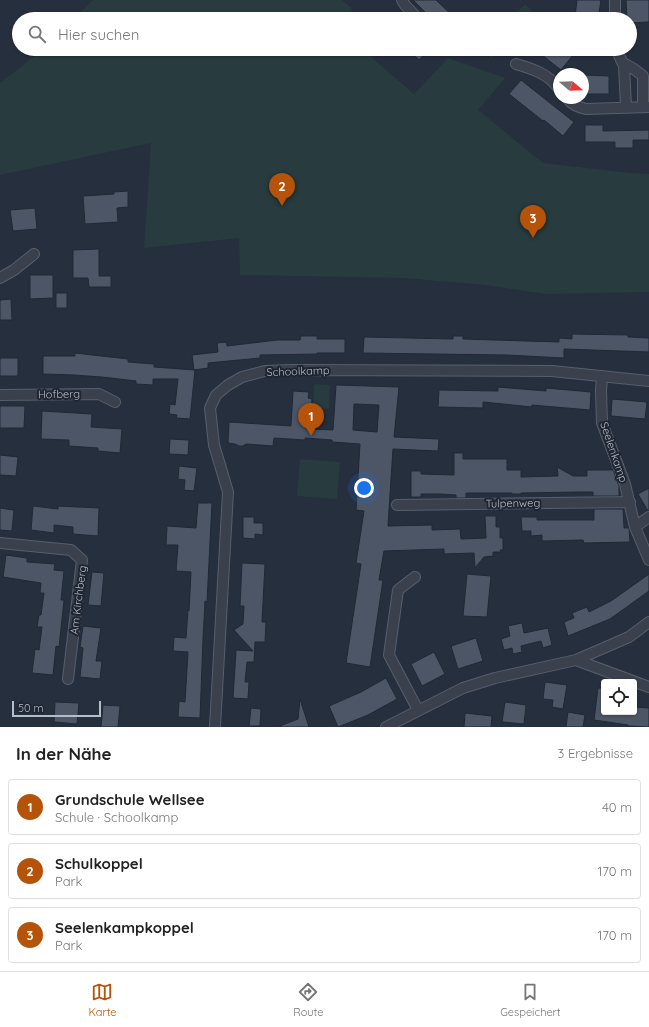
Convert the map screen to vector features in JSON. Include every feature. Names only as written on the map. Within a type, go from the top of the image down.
[{"type":"street","points":[[402,0],[412,12]]},
{"type":"street","points":[[615,0],[615,12]]},
{"type":"street","points":[[620,56],[623,62],[626,107]]},
{"type":"street","points":[[573,104],[586,110],[646,107],[643,76],[623,62]]},
{"type":"street","points":[[516,64],[528,67],[553,81]]},
{"type":"street","points":[[0,278],[14,270],[34,254]]},
{"type":"street","name":"Schoolkamp","points":[[215,727],[228,492],[214,445],[210,408],[216,395],[228,384],[242,377],[265,371],[291,370],[552,371],[649,381]]},
{"type":"street","name":"Seelenkamp","points":[[602,376],[602,423],[617,459],[630,502],[635,526],[649,560]]},
{"type":"street","name":"Hofberg","points":[[0,395],[99,394],[115,402]]},
{"type":"street","name":"Tulpenweg","points":[[397,505],[630,502]]},
{"type":"street","points":[[635,526],[649,518]]},
{"type":"street","name":"Am Kirchberg","points":[[0,543],[70,550],[82,560],[68,679]]},
{"type":"street","points":[[415,577],[398,590],[389,656],[418,710]]},
{"type":"street","points":[[386,727],[463,688],[482,682],[576,660],[629,637],[649,622]]},
{"type":"street","points":[[576,660],[649,687]]},
{"type":"shaded area","points":[[93,0],[342,0],[351,7],[352,12],[81,12]]},
{"type":"shaded area","points":[[525,4],[532,12],[517,12]]},
{"type":"shaded area","points":[[35,56],[370,56],[414,94],[448,58],[505,78],[478,110],[543,163],[649,174],[649,292],[546,294],[485,285],[405,278],[240,275],[239,238],[144,248],[151,143],[0,175],[0,83]]},
{"type":"shaded area","points":[[314,384],[330,385],[329,409],[313,408]]},
{"type":"shaded area","points":[[300,459],[340,462],[337,499],[297,496]]},
{"type":"building","points":[[413,0],[436,0],[449,12],[425,12]]},
{"type":"building","points":[[577,0],[601,0],[599,12],[576,12]]},
{"type":"building","points":[[626,0],[649,0],[649,22],[637,23],[637,12],[627,12]]},
{"type":"building","points":[[415,56],[423,56],[419,60]]},
{"type":"building","points":[[543,56],[572,56],[563,68],[558,68]]},
{"type":"building","points":[[589,75],[609,76],[609,94],[589,94]]},
{"type":"building","points":[[521,80],[574,122],[563,136],[509,94]]},
{"type":"building","points":[[585,125],[603,125],[603,131],[649,130],[649,140],[633,140],[633,148],[615,148],[615,142],[585,142]]},
{"type":"building","points":[[128,191],[128,207],[117,208],[118,222],[85,224],[83,196],[114,194],[114,192]]},
{"type":"building","points":[[35,208],[37,229],[13,231],[10,210]]},
{"type":"building","points":[[99,249],[99,276],[111,276],[111,287],[89,287],[88,278],[73,278],[73,250]]},
{"type":"building","points":[[30,275],[53,275],[53,298],[30,299]]},
{"type":"building","points":[[56,293],[67,293],[67,308],[56,308]]},
{"type":"building","points":[[11,299],[12,320],[0,320],[0,300]]},
{"type":"building","points":[[572,334],[628,335],[628,337],[649,338],[649,352],[564,349],[564,358],[506,355],[363,353],[364,337],[453,339],[453,336],[463,336],[463,339],[559,342],[559,338],[572,339]]},
{"type":"building","points":[[301,336],[317,336],[317,339],[345,339],[345,353],[260,355],[260,358],[208,363],[208,368],[194,370],[192,355],[218,352],[217,343],[226,342],[227,346],[277,340],[300,340]]},
{"type":"building","points":[[75,353],[128,359],[128,362],[154,364],[154,367],[195,370],[190,419],[176,418],[177,415],[169,414],[170,404],[175,405],[178,379],[153,379],[153,385],[136,384],[136,381],[102,377],[43,374],[43,356],[75,356]]},
{"type":"building","points":[[0,358],[18,358],[18,376],[0,376]]},
{"type":"building","points":[[336,385],[399,387],[394,437],[439,439],[438,451],[393,449],[388,526],[432,525],[432,530],[460,529],[461,539],[486,538],[485,516],[496,516],[496,527],[500,527],[500,538],[503,538],[503,550],[500,550],[501,552],[493,552],[493,556],[484,557],[475,568],[474,553],[444,554],[444,549],[384,551],[379,580],[383,580],[370,667],[346,663],[361,564],[356,563],[364,511],[356,510],[360,444],[305,438],[305,440],[274,438],[273,446],[246,444],[239,446],[228,443],[229,422],[291,426],[293,391],[309,392],[308,398],[312,399],[310,429],[333,430]],"holes":[[[354,404],[379,405],[377,432],[353,430]]]},
{"type":"building","points":[[498,387],[546,391],[546,388],[591,392],[590,410],[532,405],[532,407],[483,402],[483,408],[438,407],[439,390],[498,391]]},
{"type":"building","points":[[612,399],[647,402],[645,419],[611,416]]},
{"type":"building","points":[[0,406],[25,406],[24,428],[0,428]]},
{"type":"building","points":[[42,411],[92,414],[91,427],[122,429],[120,453],[98,451],[98,448],[69,446],[69,440],[41,439]]},
{"type":"building","points":[[170,439],[189,440],[188,455],[169,454]]},
{"type":"building","points":[[454,453],[463,453],[463,459],[507,459],[507,470],[521,470],[521,477],[558,476],[557,467],[573,476],[587,476],[587,470],[613,470],[619,486],[619,496],[593,496],[593,492],[579,492],[521,494],[466,493],[466,498],[456,498],[456,495],[421,494],[421,497],[411,497],[411,471],[421,471],[421,474],[454,475]]},
{"type":"building","points":[[0,455],[18,457],[16,476],[0,475]]},
{"type":"building","points":[[179,466],[197,468],[194,491],[184,490],[185,480],[178,479]]},
{"type":"building","points":[[649,488],[649,511],[648,511],[638,494]]},
{"type":"building","points":[[198,503],[212,503],[207,602],[205,601],[200,718],[178,717],[179,701],[185,702],[188,652],[173,651],[174,637],[186,638],[191,572],[176,571],[178,545],[166,545],[167,526],[196,528]]},
{"type":"building","points":[[33,506],[58,509],[58,506],[99,508],[98,536],[73,534],[73,527],[54,525],[54,533],[31,530]]},
{"type":"building","points":[[0,508],[14,510],[12,531],[0,530]]},
{"type":"building","points":[[594,509],[623,509],[624,528],[629,528],[630,542],[584,543],[583,540],[542,541],[542,535],[531,536],[531,531],[522,531],[521,517],[537,517],[537,520],[594,520]]},
{"type":"building","points":[[243,517],[254,517],[254,523],[263,523],[263,535],[255,534],[255,539],[243,538]]},
{"type":"building","points":[[6,555],[27,558],[27,562],[55,564],[54,570],[64,571],[61,600],[64,600],[62,619],[59,647],[56,646],[53,675],[32,673],[35,649],[39,650],[42,627],[37,627],[39,615],[41,615],[44,593],[40,593],[41,583],[3,577]]},
{"type":"building","points":[[242,563],[265,564],[262,622],[266,622],[265,642],[255,642],[254,662],[247,662],[245,682],[249,682],[248,699],[233,698],[236,650],[253,651],[234,630],[243,624],[244,606],[240,606]]},
{"type":"building","points":[[92,572],[104,573],[101,606],[88,605]]},
{"type":"building","points":[[467,574],[491,576],[487,617],[463,616]]},
{"type":"building","points":[[649,574],[649,591],[610,619],[568,636],[564,622],[574,618],[572,613],[587,607],[589,612],[611,601]]},
{"type":"building","points":[[522,623],[524,633],[548,628],[552,645],[543,648],[541,641],[521,646],[522,652],[513,654],[512,648],[504,650],[501,639],[510,636],[508,626]]},
{"type":"building","points":[[83,626],[101,628],[96,661],[102,661],[100,679],[80,677],[83,648],[80,647]]},
{"type":"building","points":[[476,638],[483,661],[458,669],[451,646]]},
{"type":"building","points":[[434,652],[445,674],[422,686],[411,664]]},
{"type":"building","points":[[386,678],[397,699],[368,715],[338,727],[329,706],[361,692]]},
{"type":"building","points":[[545,682],[567,685],[563,709],[552,707],[553,700],[543,699]]},
{"type":"building","points":[[598,688],[601,688],[601,715],[637,715],[637,707],[649,708],[649,727],[628,726],[594,720]]},
{"type":"building","points":[[300,699],[309,727],[280,727],[298,719]]},
{"type":"building","points":[[55,702],[79,703],[77,724],[54,722]]},
{"type":"building","points":[[505,702],[526,705],[524,724],[502,722]]},
{"type":"building","points":[[103,705],[120,706],[118,727],[101,727]]},
{"type":"building","points":[[251,708],[261,709],[260,726],[249,726]]},
{"type":"building","points":[[568,712],[585,715],[583,727],[566,727]]},
{"type":"building","points":[[465,713],[492,716],[491,727],[464,727]]},
{"type":"place","name":"Schulkoppel","points":[[282,206]]},
{"type":"place","name":"Seelenkampkoppel","points":[[533,238]]},
{"type":"place","name":"Grundschule Wellsee","points":[[311,436]]}]
